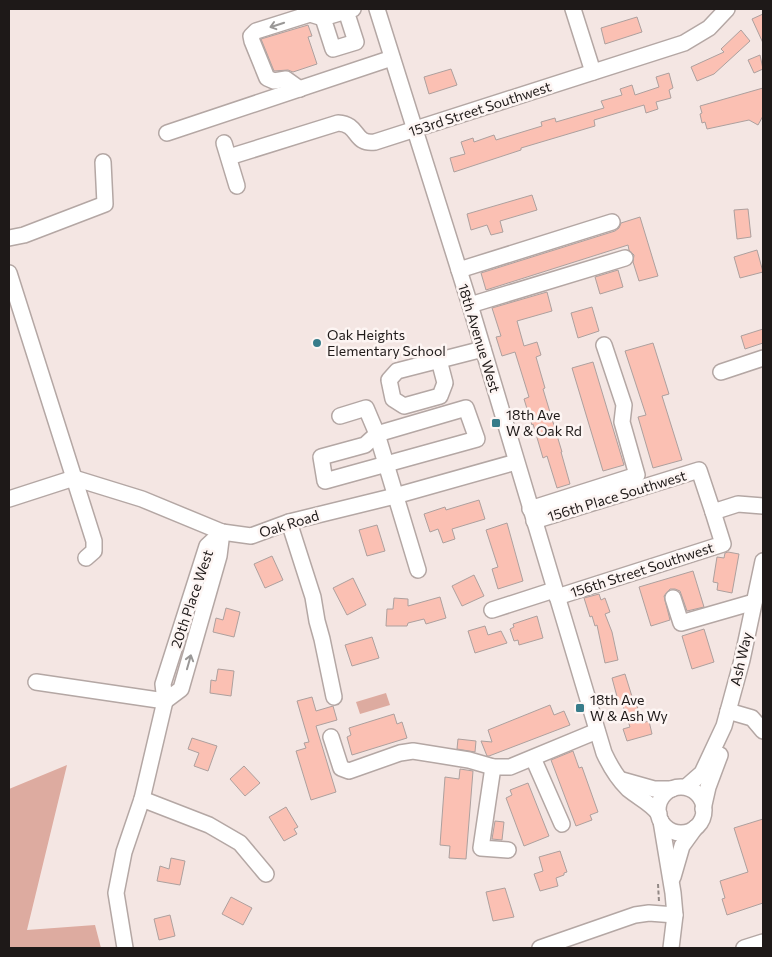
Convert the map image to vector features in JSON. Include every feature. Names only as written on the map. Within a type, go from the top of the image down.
[{"type":"street","name":"18th Avenue West","points":[[377,9],[470,305],[608,762],[628,789],[652,806],[660,818]]},
{"type":"street","points":[[573,9],[594,72]]},
{"type":"street","name":"153rd Street Southwest","points":[[237,186],[226,150],[338,123],[349,125],[358,137],[368,143],[375,142],[684,43],[709,28],[727,9]]},
{"type":"street","points":[[300,89],[286,79],[274,82],[267,78],[251,36],[256,31],[310,14],[323,18],[349,10],[356,42],[333,50],[323,18]]},
{"type":"street","points":[[167,133],[392,58]]},
{"type":"street","points":[[9,238],[24,235],[105,204],[103,162]]},
{"type":"street","points":[[459,270],[612,222]]},
{"type":"street","points":[[470,305],[625,258]]},
{"type":"street","points":[[9,273],[12,292],[94,541],[94,551],[86,558]]},
{"type":"street","points":[[532,515],[637,475],[622,422],[624,405],[604,345]]},
{"type":"street","points":[[439,360],[445,382],[440,396],[404,406],[393,399],[389,380],[397,371],[439,360],[483,349]]},
{"type":"street","points":[[721,372],[763,358]]},
{"type":"street","points":[[427,400],[432,418]]},
{"type":"street","points":[[340,416],[366,408],[377,434],[418,570]]},
{"type":"street","points":[[466,408],[477,439],[386,466],[325,481],[321,457],[365,445],[377,434],[432,418],[466,408]]},
{"type":"street","name":"Oak Road","points":[[74,478],[142,499],[222,532],[251,536],[289,522],[396,496],[516,462]]},
{"type":"street","name":"156th Place Southwest","points":[[532,515],[699,470],[713,512]]},
{"type":"street","points":[[9,499],[74,478]]},
{"type":"street","points":[[713,512],[738,504],[763,506]]},
{"type":"street","name":"156th Street Southwest","points":[[556,594],[723,544],[713,512]]},
{"type":"street","points":[[289,522],[314,597],[317,621],[334,697]]},
{"type":"street","name":"20th Place West","points":[[125,948],[116,893],[124,852],[142,799],[165,702],[163,684],[207,546],[222,532]]},
{"type":"street","name":"Ash Way","points":[[679,788],[702,773],[726,719],[742,660],[763,561]]},
{"type":"street","points":[[492,610],[556,594]]},
{"type":"street","points":[[673,598],[681,623],[754,602]]},
{"type":"street","points":[[36,682],[165,702]]},
{"type":"street","points":[[726,719],[752,718],[763,731]]},
{"type":"street","name":"Ash Way","points":[[703,808],[708,787],[725,738],[726,719]]},
{"type":"street","points":[[331,738],[341,768],[349,771],[400,753],[413,751],[469,760],[493,767],[510,766],[598,732]]},
{"type":"street","points":[[533,758],[562,824]]},
{"type":"street","points":[[493,767],[481,848],[508,850]]},
{"type":"street","points":[[620,779],[654,789],[679,788],[698,794],[703,808],[703,816],[682,846],[665,880]]},
{"type":"street","points":[[671,948],[675,915],[665,880],[660,818],[661,799],[665,793],[679,788]]},
{"type":"street","points":[[142,799],[209,825],[240,843],[266,874]]},
{"type":"street","points":[[660,818],[675,833],[695,828]]},
{"type":"street","points":[[540,948],[635,915],[649,913],[675,915]]},
{"type":"street","points":[[744,948],[763,942]]},
{"type":"path","points":[[659,907],[665,880]]},
{"type":"shaded area","points":[[386,693],[390,705],[360,714],[356,702]]},
{"type":"shaded area","points":[[67,765],[27,930],[95,925],[101,948],[9,948],[9,789]]},
{"type":"building","points":[[763,14],[763,43],[752,19]]},
{"type":"building","points":[[637,17],[642,32],[605,44],[601,28]]},
{"type":"building","points":[[308,25],[312,36],[308,37],[317,64],[293,72],[288,70],[274,71],[261,39]]},
{"type":"building","points":[[741,30],[750,41],[714,74],[697,81],[691,67],[724,52],[721,49]]},
{"type":"building","points":[[760,55],[763,69],[754,73],[748,60]]},
{"type":"building","points":[[451,69],[457,85],[429,94],[424,77]]},
{"type":"building","points":[[669,73],[673,88],[669,90],[671,98],[656,102],[658,109],[646,113],[644,105],[594,120],[595,126],[521,148],[521,150],[454,172],[450,158],[465,154],[461,142],[473,138],[474,142],[494,135],[496,140],[542,126],[541,122],[555,118],[556,122],[604,108],[601,101],[622,95],[620,89],[632,85],[635,95],[659,87],[656,77]]},
{"type":"building","points":[[763,88],[763,116],[758,125],[749,120],[707,129],[705,122],[702,123],[700,106]]},
{"type":"building","points":[[532,195],[537,210],[500,221],[503,232],[491,235],[487,225],[471,230],[467,214]]},
{"type":"building","points":[[748,209],[751,237],[737,239],[734,210]]},
{"type":"building","points":[[640,217],[658,276],[639,281],[633,262],[634,255],[629,250],[628,245],[486,290],[481,273],[615,231],[621,223]]},
{"type":"building","points":[[757,250],[763,272],[740,278],[734,257]]},
{"type":"building","points":[[618,270],[623,287],[600,294],[595,277]]},
{"type":"building","points":[[547,292],[552,311],[517,321],[524,346],[537,342],[541,355],[536,357],[545,388],[543,389],[570,484],[557,488],[547,456],[543,458],[532,425],[524,399],[529,397],[515,352],[502,356],[496,337],[501,336],[492,308]]},
{"type":"building","points":[[592,307],[599,331],[578,338],[571,313]]},
{"type":"building","points":[[763,329],[763,343],[745,349],[741,336]]},
{"type":"building","points":[[653,343],[669,394],[662,396],[682,460],[653,468],[638,417],[646,415],[625,351]]},
{"type":"building","points":[[593,362],[624,465],[603,471],[572,368]]},
{"type":"building","points":[[479,500],[485,519],[452,529],[455,539],[443,543],[438,529],[430,532],[424,514],[445,507],[446,510]]},
{"type":"building","points":[[507,523],[523,581],[498,589],[492,569],[498,567],[486,530]]},
{"type":"building","points":[[377,525],[385,551],[367,556],[359,530]]},
{"type":"building","points":[[725,553],[739,554],[732,593],[717,590],[718,583],[713,582],[717,557],[724,558]]},
{"type":"building","points":[[272,556],[283,580],[265,588],[254,564]]},
{"type":"building","points":[[693,571],[704,607],[687,611],[680,591],[670,589],[664,596],[670,620],[651,626],[639,587]]},
{"type":"building","points":[[474,575],[484,596],[462,606],[452,586]]},
{"type":"building","points":[[353,578],[366,605],[347,615],[333,588]]},
{"type":"building","points":[[599,594],[601,600],[605,598],[610,612],[605,614],[612,632],[618,660],[605,663],[597,625],[595,626],[592,616],[590,617],[584,598]]},
{"type":"building","points":[[440,597],[446,618],[426,624],[424,619],[408,623],[407,626],[386,626],[387,609],[393,609],[394,598],[408,599],[408,606]]},
{"type":"building","points":[[226,608],[240,612],[234,637],[213,632],[216,618],[223,620]]},
{"type":"building","points":[[537,616],[543,638],[519,645],[518,640],[514,641],[510,629],[514,627],[513,624]]},
{"type":"building","points":[[485,626],[488,635],[501,631],[507,643],[475,653],[468,631]]},
{"type":"building","points":[[704,629],[714,662],[692,669],[682,636]]},
{"type":"building","points":[[372,637],[379,658],[352,666],[345,645]]},
{"type":"building","points":[[218,669],[234,671],[231,696],[210,693],[211,680],[216,681]]},
{"type":"building","points":[[625,674],[642,723],[649,721],[652,734],[627,741],[623,729],[630,727],[622,703],[619,704],[612,678]]},
{"type":"building","points":[[312,697],[316,711],[333,706],[337,720],[316,726],[336,792],[311,800],[296,751],[306,748],[304,743],[309,742],[297,701]]},
{"type":"building","points":[[550,705],[554,715],[564,711],[570,725],[487,756],[481,741],[492,742],[488,730]]},
{"type":"building","points":[[394,714],[397,724],[402,722],[407,738],[352,755],[347,737],[351,735],[349,728]]},
{"type":"building","points":[[192,738],[217,746],[208,771],[194,766],[199,753],[188,749]]},
{"type":"building","points":[[458,739],[476,741],[475,752],[457,749]]},
{"type":"building","points":[[573,751],[579,768],[582,767],[598,812],[590,815],[592,820],[576,826],[551,760]]},
{"type":"building","points":[[244,766],[260,783],[245,796],[230,779]]},
{"type":"building","points":[[460,769],[473,771],[466,859],[449,858],[450,846],[440,845],[445,777],[459,779]]},
{"type":"building","points":[[528,783],[549,836],[524,846],[506,798],[512,795],[510,790]]},
{"type":"building","points":[[286,807],[298,827],[294,829],[297,834],[284,841],[269,817]]},
{"type":"building","points":[[763,819],[763,903],[727,915],[722,899],[725,898],[720,881],[748,872],[734,828]]},
{"type":"building","points":[[495,821],[504,822],[502,840],[492,839]]},
{"type":"building","points":[[560,851],[567,872],[556,878],[558,886],[540,891],[534,874],[543,871],[539,857]]},
{"type":"building","points":[[171,858],[185,861],[180,885],[157,881],[160,866],[169,869]]},
{"type":"building","points":[[505,888],[514,917],[493,921],[486,892]]},
{"type":"building","points":[[231,897],[252,908],[243,925],[222,914]]},
{"type":"building","points":[[170,915],[175,936],[159,940],[154,919]]},
{"type":"place","name":"Oak Heights Elementary School","points":[[317,343]]},
{"type":"place","name":"18th Ave W & Oak Rd","points":[[496,423]]},
{"type":"place","name":"18th Ave W & Ash Wy","points":[[580,708]]}]
